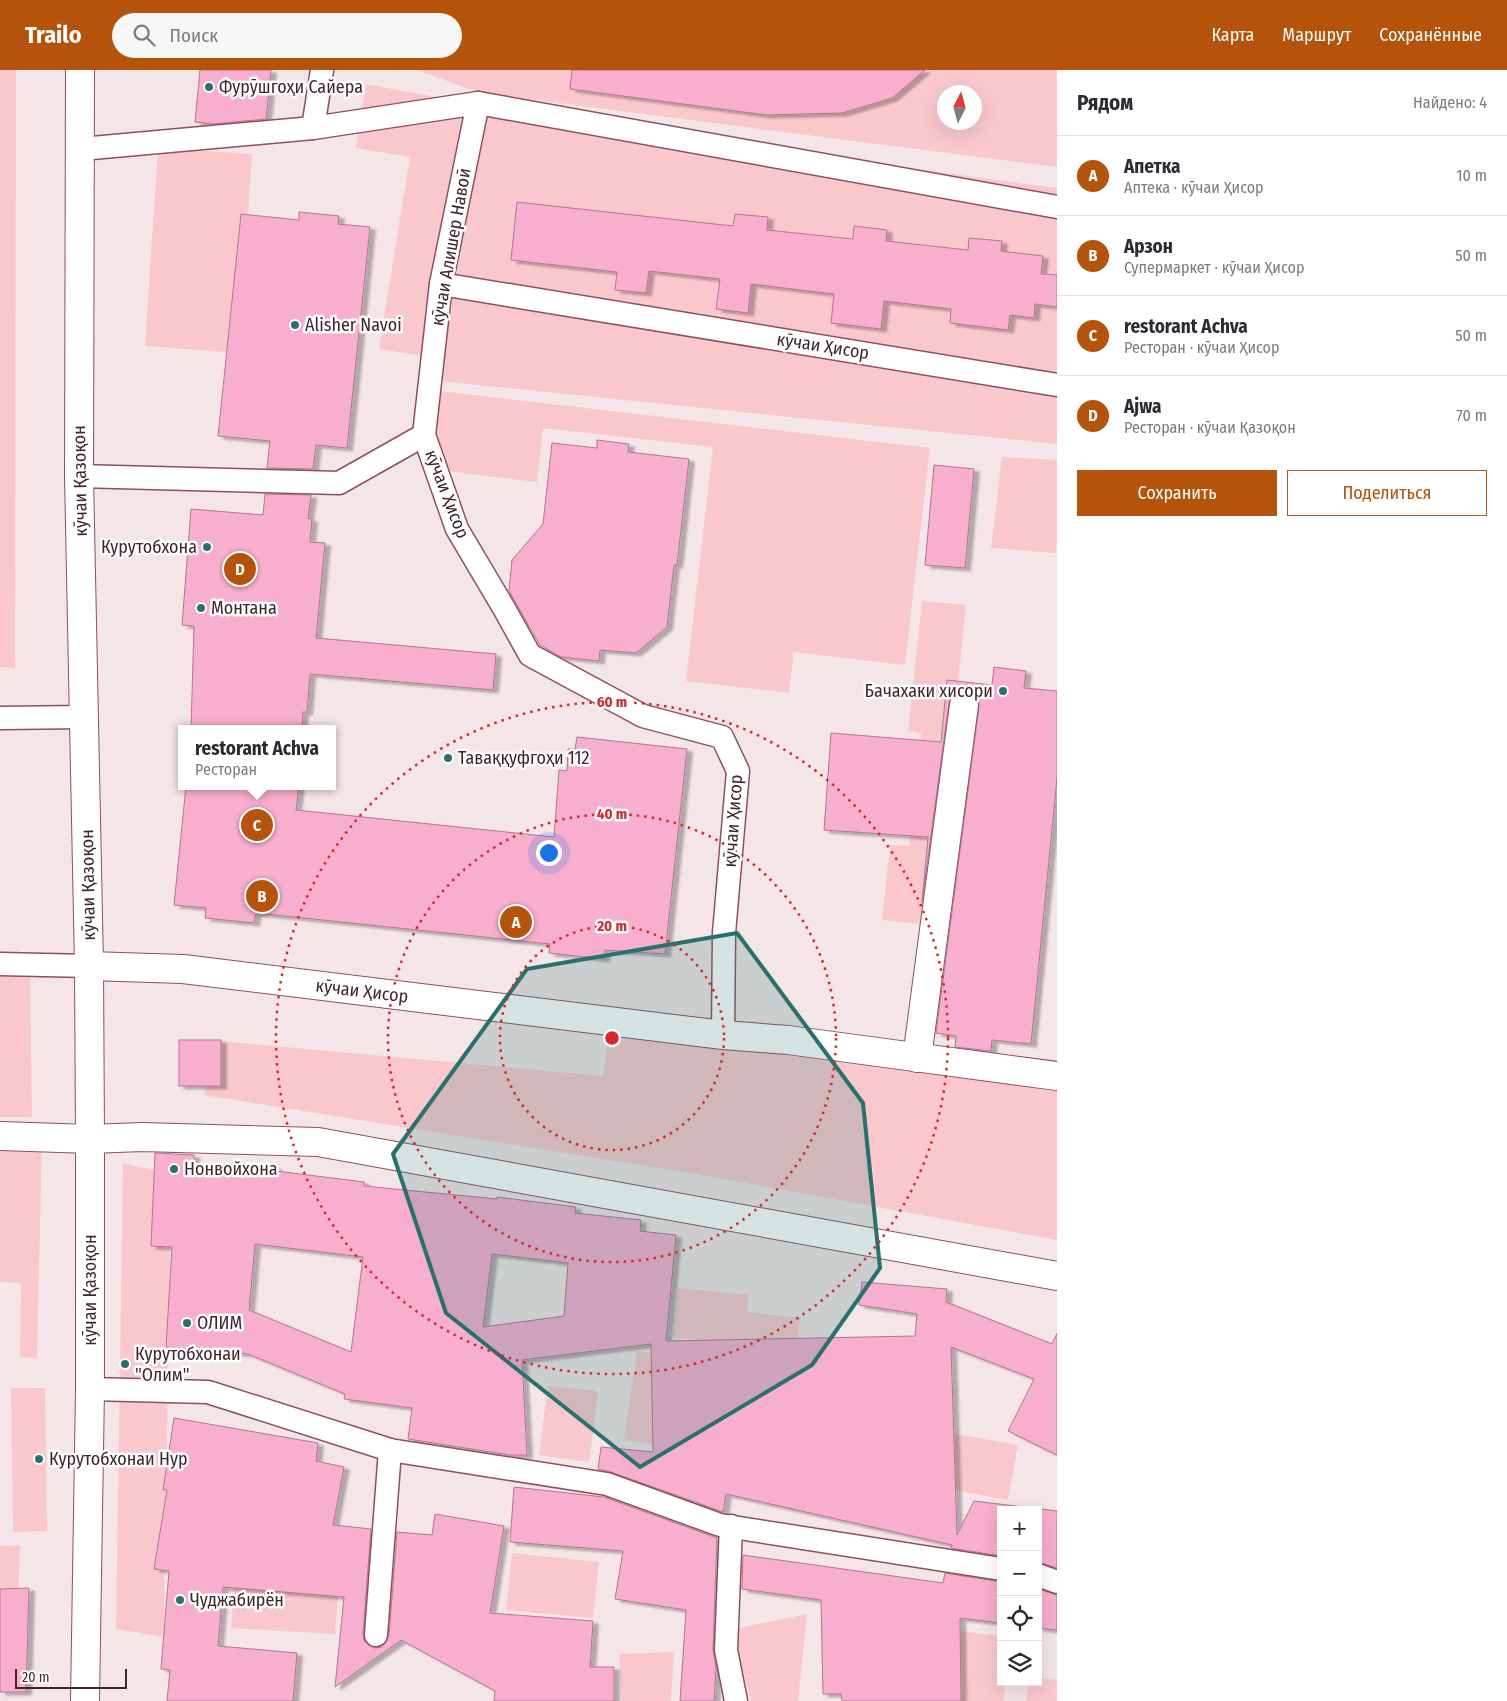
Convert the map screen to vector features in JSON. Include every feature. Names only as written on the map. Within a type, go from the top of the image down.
[{"type":"street","name":"кӯчаи Қазоқон","points":[[80,70],[80,476],[89,966],[90,1139],[90,1390],[85,1701]]},
{"type":"street","points":[[918,1058],[964,706]]},
{"type":"street","name":"кӯчаи Ҳисор","points":[[89,966],[183,969],[722,1035],[788,1040],[1057,1076]]},
{"type":"street","points":[[0,1136],[90,1139],[142,1136],[318,1142],[1057,1276]]},
{"type":"lane","points":[[313,128],[322,70]]},
{"type":"lane","points":[[81,149],[313,128],[478,103],[1057,207]]},
{"type":"lane","name":"кӯчаи Алишер Навоӣ","points":[[424,435],[442,284],[478,103]]},
{"type":"lane","name":"кӯчаи Ҳисор","points":[[442,284],[1057,385]]},
{"type":"lane","points":[[80,476],[339,483],[424,435]]},
{"type":"lane","name":"кӯчаи Ҳисор","points":[[424,435],[456,529],[506,610],[530,655],[643,716],[722,737],[738,770],[724,933],[722,1035]]},
{"type":"lane","points":[[0,718],[84,718]]},
{"type":"lane","points":[[0,964],[89,966]]},
{"type":"lane","points":[[90,1390],[208,1392],[390,1450],[607,1484],[720,1524],[997,1568]]},
{"type":"lane","points":[[376,1635],[390,1450]]},
{"type":"lane","points":[[731,1526],[726,1650],[736,1701]]},
{"type":"lane","points":[[1042,1576],[1057,1582]]},
{"type":"highlighted area","points":[[737,933],[863,1103],[880,1268],[812,1365],[640,1467],[446,1313],[393,1154],[527,969]]},
{"type":"shaded area","points":[[0,70],[16,70],[15,668],[0,667]]},
{"type":"shaded area","points":[[417,70],[1057,70],[1057,167],[480,93]]},
{"type":"shaded area","points":[[366,84],[472,104],[430,357],[379,349],[410,157],[356,148]]},
{"type":"shaded area","points":[[482,111],[1057,188],[1057,444],[439,381]]},
{"type":"shaded area","points":[[158,148],[252,154],[239,353],[145,346]]},
{"type":"shaded area","points":[[439,391],[930,448],[905,665],[794,652],[789,693],[686,681],[713,447],[543,428],[537,482],[430,469]]},
{"type":"shaded area","points":[[1002,457],[1057,460],[1057,543],[1055,553],[991,548]]},
{"type":"shaded area","points":[[922,601],[966,605],[933,925],[882,920],[890,845],[909,846],[921,733],[908,731]]},
{"type":"shaded area","points":[[30,964],[32,1117],[0,1117],[0,965]]},
{"type":"shaded area","points":[[609,1037],[1057,1074],[1057,1240],[696,1174],[204,1095],[218,1041],[603,1076]]},
{"type":"shaded area","points":[[0,1138],[42,1139],[37,1358],[20,1357],[21,1283],[0,1282]]},
{"type":"shaded area","points":[[123,1163],[171,1174],[164,1637],[116,1629]]},
{"type":"shaded area","points":[[678,1288],[748,1295],[747,1312],[800,1318],[797,1342],[746,1345],[673,1337]]},
{"type":"shaded area","points":[[637,1351],[665,1355],[653,1444],[624,1440]]},
{"type":"shaded area","points":[[548,1386],[598,1391],[589,1462],[539,1455]]},
{"type":"shaded area","points":[[11,1388],[45,1388],[47,1531],[13,1532]]},
{"type":"shaded area","points":[[944,1432],[1018,1445],[1008,1500],[934,1486]]},
{"type":"shaded area","points":[[20,1545],[18,1603],[0,1650],[0,1546]]},
{"type":"shaded area","points":[[512,1553],[599,1562],[593,1618],[506,1610]]},
{"type":"shaded area","points":[[235,1575],[339,1581],[335,1634],[231,1628]]},
{"type":"shaded area","points":[[807,1614],[798,1701],[751,1701],[737,1648],[739,1628]]},
{"type":"shaded area","points":[[925,1627],[997,1636],[997,1686],[1005,1686],[1003,1701],[917,1701]]},
{"type":"shaded area","points":[[674,1652],[671,1701],[622,1701],[619,1654]]},
{"type":"shaded area","points":[[1042,1678],[1057,1680],[1057,1701],[1026,1701],[1028,1686],[1042,1686]]},
{"type":"building","points":[[200,70],[271,70],[266,119],[213,124],[195,122]]},
{"type":"building","points":[[572,70],[925,70],[892,98],[842,113],[766,115],[570,89]]},
{"type":"building","points":[[517,202],[733,226],[735,214],[768,217],[767,230],[853,239],[854,226],[887,230],[886,241],[968,250],[969,238],[1002,241],[1001,251],[1043,256],[1041,274],[1057,275],[1057,307],[1035,304],[1034,318],[1010,315],[1008,330],[950,323],[951,309],[884,301],[881,329],[831,323],[834,294],[751,284],[748,313],[716,309],[720,279],[649,271],[646,293],[615,290],[617,272],[511,260]]},
{"type":"building","name":"Alisher Navoi","points":[[299,212],[339,216],[338,224],[370,227],[347,448],[316,445],[313,469],[267,468],[270,441],[218,436],[241,214],[299,220]]},
{"type":"building","points":[[597,440],[629,444],[628,452],[689,459],[677,565],[674,565],[667,627],[636,653],[600,650],[599,661],[561,657],[540,645],[509,591],[512,560],[543,524],[552,443],[597,448]]},
{"type":"building","points":[[934,465],[974,469],[965,568],[925,565]]},
{"type":"building","points":[[265,494],[311,495],[308,518],[312,519],[310,542],[325,543],[316,638],[496,654],[493,690],[310,674],[307,712],[303,712],[302,725],[191,725],[194,626],[182,625],[191,509],[263,515]]},
{"type":"building","points":[[994,667],[1026,671],[1024,688],[1057,691],[1057,778],[1031,1044],[992,1040],[991,1051],[955,1047],[956,1036],[936,1033],[979,707],[979,700],[974,693],[967,690],[959,690],[952,695],[949,703],[922,902],[928,837],[824,830],[831,733],[941,742],[947,680],[992,685]]},
{"type":"building","points":[[577,737],[687,749],[665,954],[605,950],[604,959],[549,953],[550,944],[256,913],[254,923],[205,918],[206,908],[174,905],[186,790],[298,790],[296,810],[554,837],[559,770],[567,771],[568,749],[575,749]]},
{"type":"building","points":[[179,1040],[221,1040],[221,1086],[179,1086]]},
{"type":"building","points":[[155,1153],[194,1155],[194,1164],[276,1167],[276,1171],[364,1182],[364,1186],[497,1199],[497,1197],[576,1207],[575,1213],[641,1220],[640,1231],[676,1235],[666,1341],[915,1336],[917,1314],[859,1305],[862,1282],[947,1289],[946,1302],[1052,1344],[1057,1333],[1057,1455],[1008,1431],[1034,1379],[951,1347],[957,1535],[974,1501],[1016,1506],[997,1506],[997,1555],[951,1548],[952,1545],[726,1494],[723,1512],[598,1469],[601,1447],[653,1452],[651,1344],[522,1360],[527,1455],[510,1455],[408,1439],[412,1408],[344,1399],[345,1394],[248,1354],[166,1347],[172,1247],[151,1246]],"holes":[[[255,1244],[363,1257],[351,1352],[249,1310]],[[492,1254],[568,1263],[564,1316],[483,1327]]]},
{"type":"building","points":[[174,1418],[318,1443],[316,1461],[344,1467],[333,1525],[371,1529],[363,1634],[364,1641],[375,1648],[382,1647],[389,1636],[397,1532],[432,1535],[435,1514],[504,1526],[490,1613],[593,1621],[590,1667],[614,1667],[614,1701],[494,1701],[495,1691],[401,1640],[335,1687],[344,1597],[223,1587],[218,1646],[297,1653],[293,1701],[167,1701],[170,1670],[161,1669],[169,1571],[154,1569],[167,1490],[163,1490]]},
{"type":"building","points":[[514,1487],[604,1497],[717,1538],[713,1649],[716,1669],[714,1701],[680,1701],[686,1610],[615,1599],[623,1551],[510,1542]]},
{"type":"building","points":[[1042,1509],[1057,1511],[1057,1568],[1042,1563]]},
{"type":"building","points":[[743,1555],[943,1583],[945,1573],[997,1581],[997,1623],[960,1618],[961,1701],[842,1701],[841,1694],[823,1694],[821,1600],[742,1589]]},
{"type":"building","points":[[29,1588],[26,1692],[0,1692],[0,1589]]},
{"type":"building","points":[[1042,1590],[1057,1595],[1057,1630],[1042,1628]]},
{"type":"place","name":"Фурӯшгоҳи Сайера","points":[[209,87]]},
{"type":"place","name":"Alisher Navoi","points":[[295,325]]},
{"type":"place","name":"Курутобхона","points":[[207,547]]},
{"type":"place","name":"Ajwa","points":[[240,569]]},
{"type":"place","name":"Монтана","points":[[201,608]]},
{"type":"place","name":"Бачахаки хисори","points":[[1003,691]]},
{"type":"place","name":"Таваққуфгоҳи 112","points":[[448,758]]},
{"type":"place","name":"restorant Achva","points":[[257,825]]},
{"type":"place","name":"Арзон","points":[[262,896]]},
{"type":"place","name":"Апетка","points":[[516,922]]},
{"type":"place","name":"Нонвойхона","points":[[174,1169]]},
{"type":"place","name":"ОЛИМ","points":[[187,1323]]},
{"type":"place","name":"Курутобхонаи \"Олим\"","points":[[125,1364]]},
{"type":"place","name":"Курутобхонаи Нур","points":[[39,1459]]},
{"type":"place","name":"Чуджабирён","points":[[180,1600]]}]
